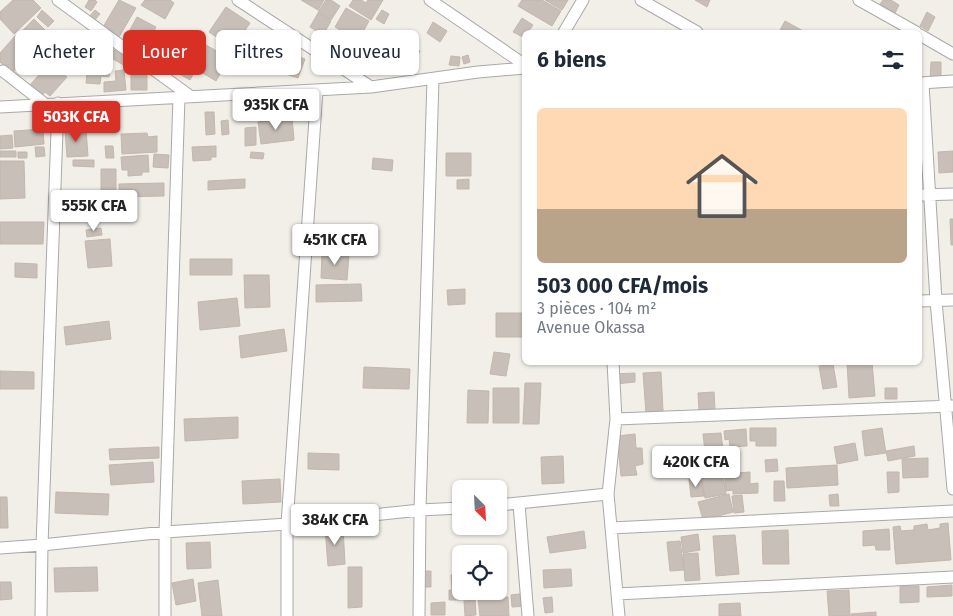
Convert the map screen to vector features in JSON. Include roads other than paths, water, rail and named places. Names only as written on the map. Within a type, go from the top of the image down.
[{"type":"street","points":[[58,0],[184,96]]},
{"type":"street","points":[[238,0],[371,87]]},
{"type":"street","points":[[430,0],[522,64]]},
{"type":"street","points":[[565,30],[583,0]]},
{"type":"street","points":[[642,0],[694,30]]},
{"type":"street","points":[[859,0],[912,30]]},
{"type":"street","points":[[922,36],[953,54]]},
{"type":"street","points":[[0,107],[371,87],[522,66]]},
{"type":"street","points":[[3,71],[45,104]]},
{"type":"street","points":[[419,616],[420,510],[433,79]]},
{"type":"street","points":[[953,81],[922,83],[924,195],[949,406],[953,489]]},
{"type":"street","points":[[287,616],[287,524],[316,90]]},
{"type":"street","points":[[165,616],[165,532],[184,96]]},
{"type":"street","points":[[41,616],[58,103]]},
{"type":"street","points":[[924,195],[953,194]]},
{"type":"street","points":[[922,301],[953,300]]},
{"type":"street","points":[[613,365],[616,419],[608,494],[619,616]]},
{"type":"street","points":[[616,419],[949,406]]},
{"type":"street","points":[[508,505],[608,494]]},
{"type":"street","points":[[519,504],[528,616]]},
{"type":"street","points":[[0,548],[165,532],[287,524],[452,508]]},
{"type":"street","points":[[611,528],[953,511]]},
{"type":"street","points":[[617,594],[953,577]]}]
